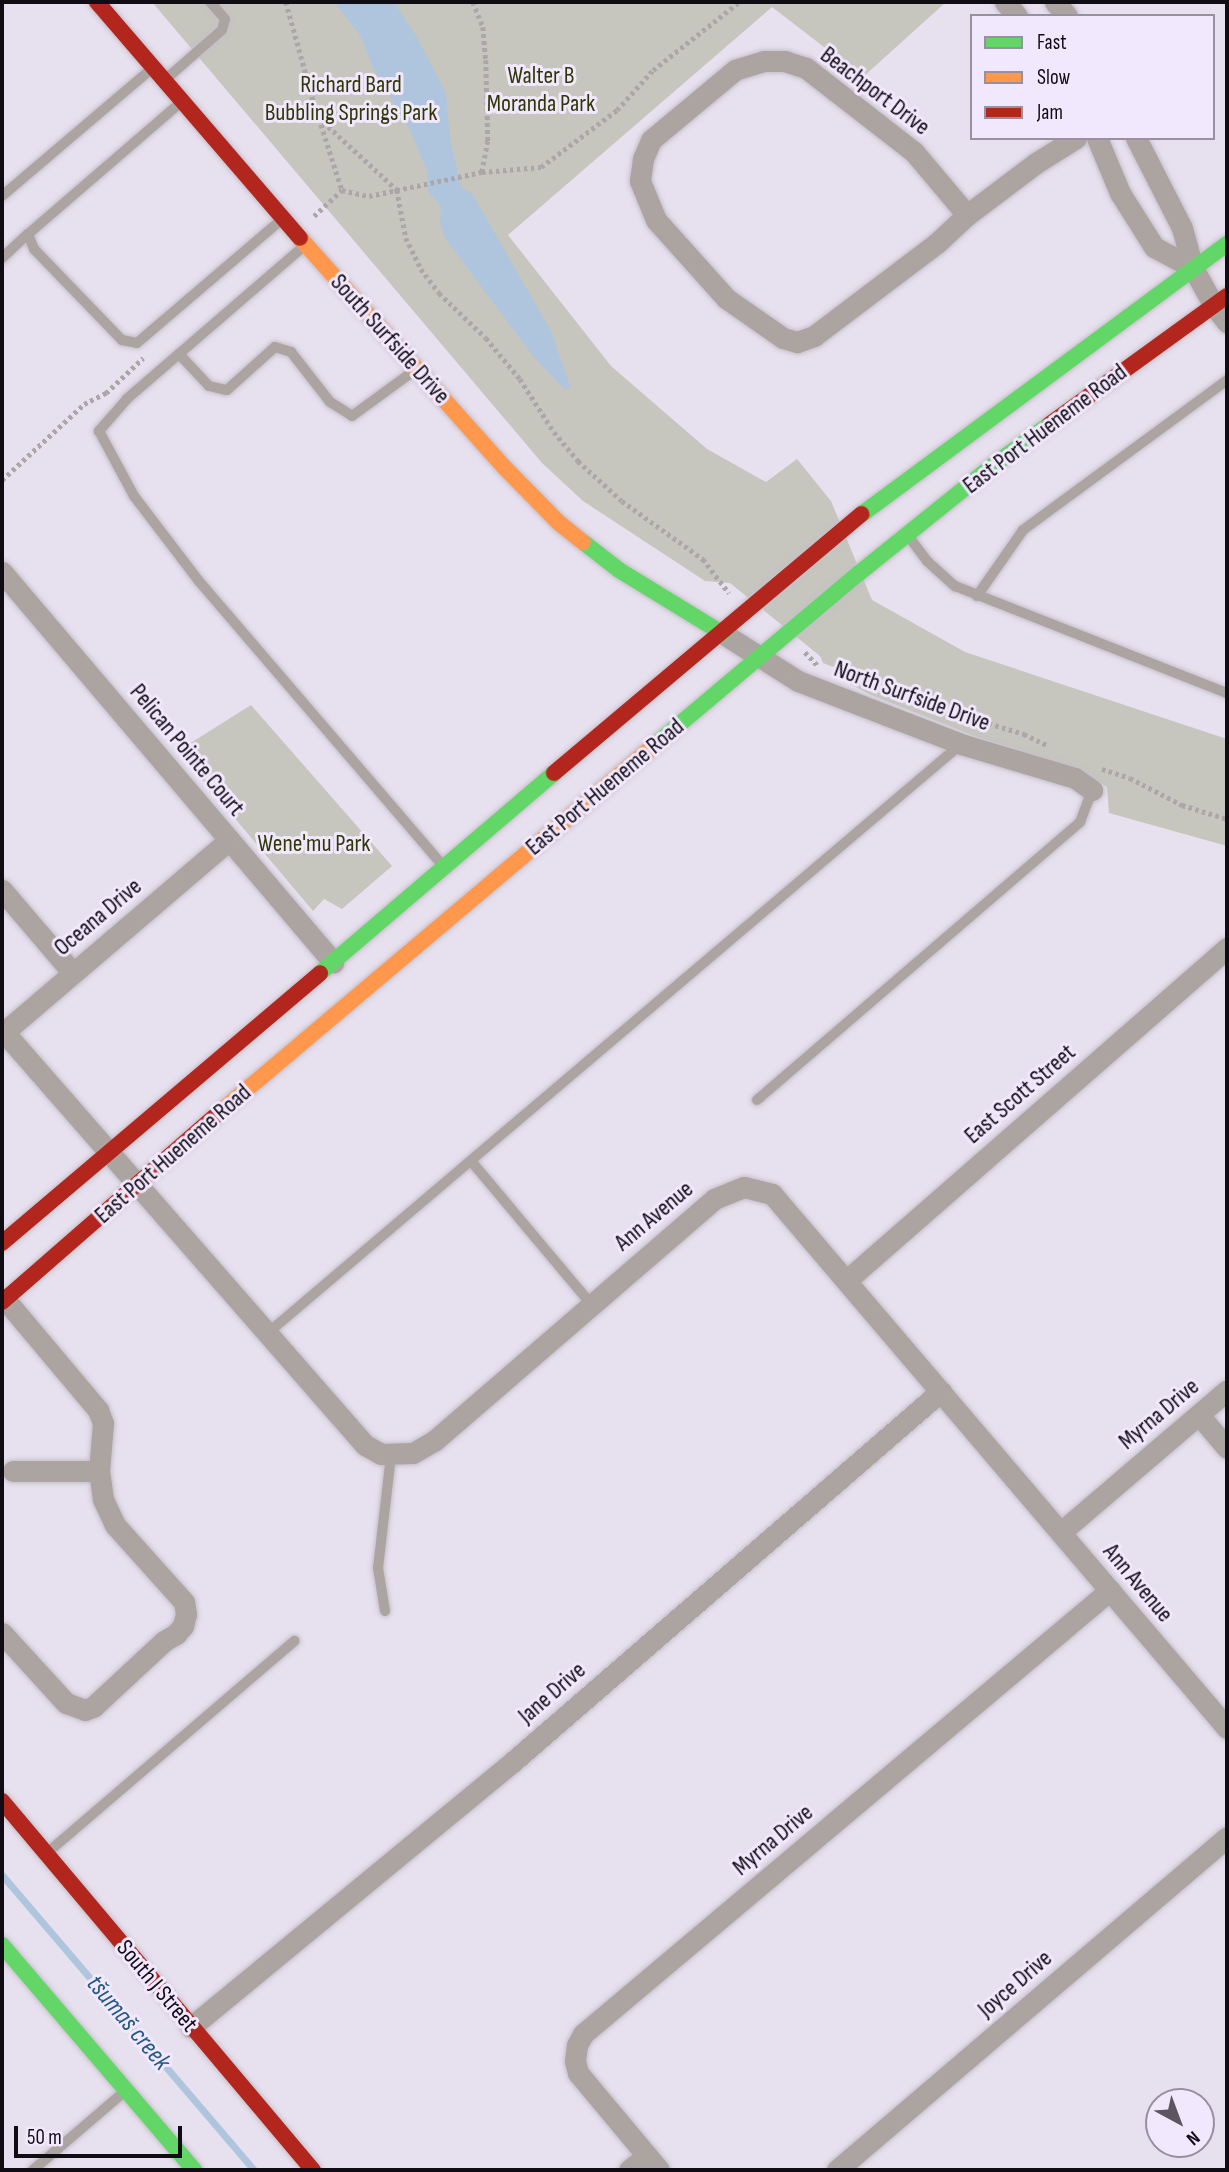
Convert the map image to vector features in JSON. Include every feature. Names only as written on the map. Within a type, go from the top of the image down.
[{"type":"main road","name":"South Surfside Drive","points":[[97,2],[306,245],[558,522],[619,570],[722,633]]},
{"type":"main road","name":"East Port Hueneme Road","points":[[2,1243],[896,487],[1227,244]]},
{"type":"main road","name":"East Port Hueneme Road","points":[[3,1300],[138,1181],[758,657],[996,463],[1220,301]]},
{"type":"main road","name":"South J Street","points":[[2,1801],[313,2170]]},
{"type":"main road","points":[[2,1945],[194,2170]]},
{"type":"street","name":"Beachport Drive","points":[[967,215],[914,152],[806,68],[785,61],[764,61],[735,70],[651,140],[643,159],[640,181],[656,220],[727,299],[783,338],[797,342],[814,336],[937,243],[967,215],[1036,163],[1073,140]]},
{"type":"street","points":[[1098,140],[1120,194],[1154,247],[1193,268],[1220,301],[1227,322]]},
{"type":"street","points":[[1137,140],[1154,179],[1182,228],[1193,268]]},
{"type":"street","name":"Pelican Pointe Court","points":[[2,572],[333,962]]},
{"type":"street","name":"North Surfside Drive","points":[[722,633],[798,681],[961,744],[1075,778],[1092,790]]},
{"type":"street","name":"Oceana Drive","points":[[3,1033],[229,840]]},
{"type":"street","points":[[2,890],[73,972]]},
{"type":"street","name":"East Scott Street","points":[[847,1280],[1227,948]]},
{"type":"street","points":[[3,1033],[111,1150],[365,1445],[391,1455]]},
{"type":"street","name":"Ann Avenue","points":[[391,1455],[413,1453],[434,1441],[714,1199],[744,1187],[772,1194],[1227,1728]]},
{"type":"street","points":[[2,1633],[66,1703],[85,1710],[93,1707],[183,1626],[186,1614],[184,1602],[115,1525],[103,1499],[99,1471],[104,1438],[98,1410],[3,1300]]},
{"type":"street","name":"Myrna Drive","points":[[1061,1532],[1227,1390]]},
{"type":"street","name":"Jane Drive","points":[[191,2027],[509,1765],[941,1391]]},
{"type":"street","points":[[1199,1415],[1227,1448]]},
{"type":"street","points":[[13,1471],[99,1471]]},
{"type":"street","name":"Myrna Drive","points":[[653,2163],[578,2073],[575,2061],[577,2045],[583,2034],[1110,1590]]},
{"type":"street","name":"Joyce Drive","points":[[837,2170],[1227,1837]]},
{"type":"street","points":[[629,2170],[653,2163]]},
{"type":"lane","points":[[163,80],[222,30],[225,19],[210,2]]},
{"type":"lane","points":[[2,197],[153,67]]},
{"type":"lane","points":[[2,258],[182,102]]},
{"type":"lane","points":[[28,234],[34,248],[122,340],[137,343],[283,218]]},
{"type":"lane","points":[[306,245],[127,399],[99,431],[134,496],[198,580],[444,867]]},
{"type":"lane","points":[[178,354],[209,386],[227,390],[275,348],[291,352],[330,402],[352,416],[417,369]]},
{"type":"lane","points":[[977,596],[1023,530],[1227,380]]},
{"type":"lane","points":[[907,535],[927,561],[955,586],[1227,693]]},
{"type":"lane","points":[[269,1332],[961,744]]},
{"type":"lane","points":[[757,1100],[1080,822],[1092,790]]},
{"type":"lane","points":[[471,1161],[592,1305]]},
{"type":"lane","points":[[385,1611],[378,1569],[391,1455]]},
{"type":"lane","points":[[47,1853],[294,1641]]},
{"type":"lane","points":[[33,2170],[127,2090]]},
{"type":"path","points":[[286,2],[318,117],[342,190]]},
{"type":"path","points":[[473,2],[483,27],[486,60],[488,141],[482,172]]},
{"type":"path","points":[[342,190],[369,196],[482,172],[541,167],[617,110],[653,71],[739,2]]},
{"type":"path","points":[[318,117],[397,190],[406,238],[421,269],[439,293],[486,338],[520,379],[554,432],[578,461],[622,501],[703,559],[727,592]]},
{"type":"path","points":[[320,210],[342,190]]},
{"type":"path","points":[[2,480],[84,404],[106,393],[144,357]]},
{"type":"green space","name":"Richard Bard Bubbling Springs Park","points":[[152,2],[946,2],[863,77],[772,7],[508,235],[611,366],[707,449],[766,482],[797,459],[831,501],[872,600],[965,652],[1227,739],[1227,846],[1109,813],[1107,787],[1081,770],[977,737],[850,684],[839,669],[823,663],[820,656],[730,583],[705,581],[583,501],[542,463]]},
{"type":"green space","name":"Wene'mu Park","points":[[251,705],[392,866],[342,909],[324,899],[313,911],[178,751]]},
{"type":"water","points":[[334,2],[394,2],[415,34],[446,93],[450,139],[461,186],[473,195],[551,331],[570,386],[565,390],[533,356],[445,238],[440,223],[441,207],[428,191],[427,171],[411,132],[373,68],[360,35]]},
{"type":"waterway","name":"tšumaš creek","points":[[2,1875],[254,2170]]},
{"type":"traffic: fast","points":[[862,514],[1227,244]]},
{"type":"traffic: fast","points":[[656,744],[858,574],[996,463],[1050,424]]},
{"type":"traffic: fast","points":[[583,542],[619,570],[722,633]]},
{"type":"traffic: fast","points":[[320,973],[554,773]]},
{"type":"traffic: fast","points":[[2,1945],[194,2170]]},
{"type":"traffic: slow","points":[[300,238],[504,467],[558,522],[583,542]]},
{"type":"traffic: slow","points":[[220,1112],[656,744]]},
{"type":"traffic: jam","points":[[97,2],[300,238]]},
{"type":"traffic: jam","points":[[1050,424],[1227,296]]},
{"type":"traffic: jam","points":[[554,773],[862,514]]},
{"type":"traffic: jam","points":[[2,1243],[320,973]]},
{"type":"traffic: jam","points":[[2,1302],[220,1112]]},
{"type":"traffic: jam","points":[[2,1801],[313,2170]]},
{"type":"park label","name":"Walter B Moranda Park","points":[[541,90]]}]
